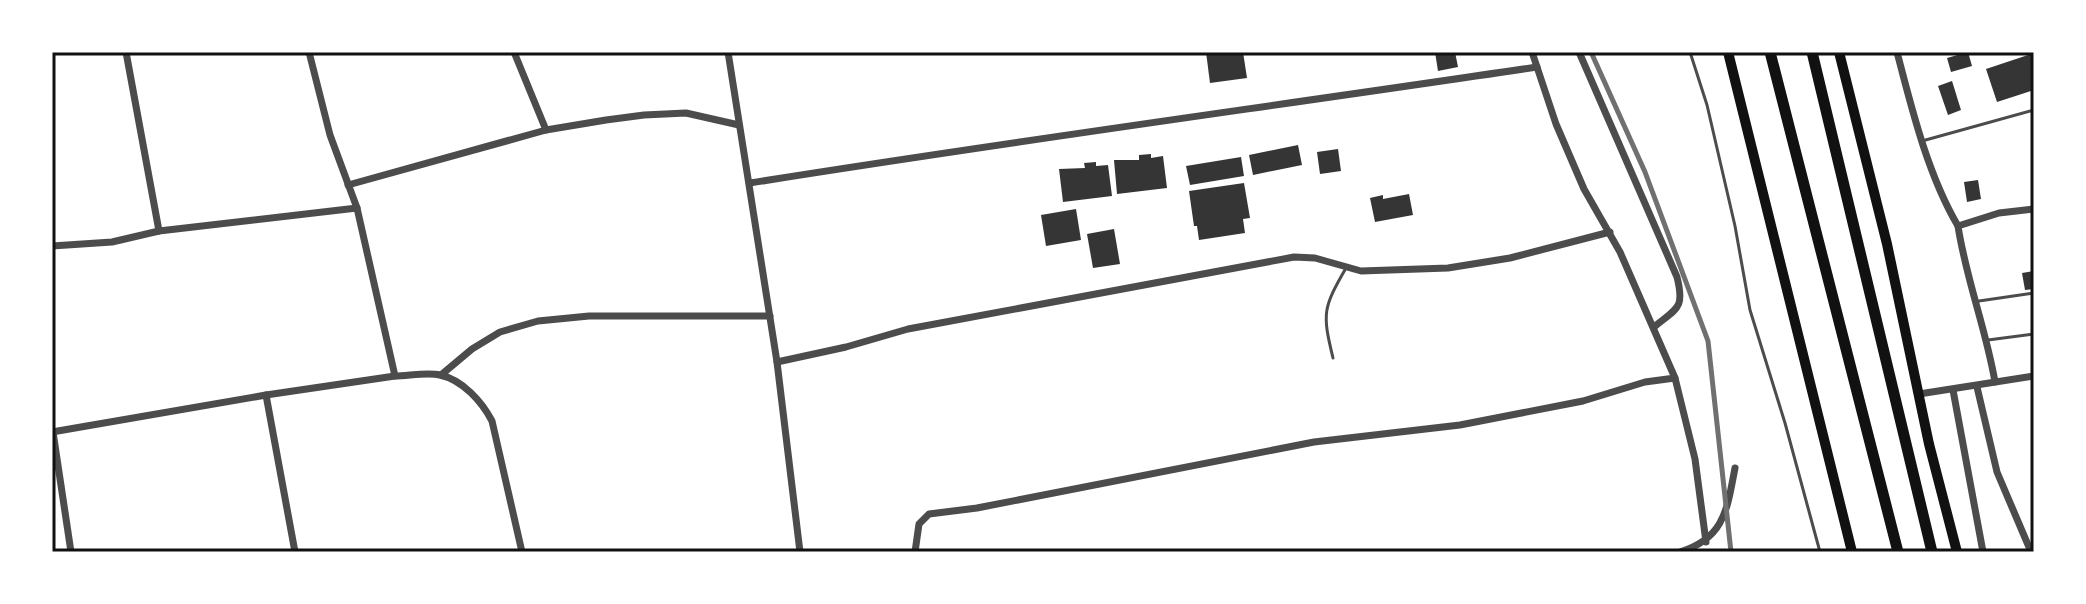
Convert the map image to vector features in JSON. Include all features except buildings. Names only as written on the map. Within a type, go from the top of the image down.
[{"type":"highway","points":[[1770,52],[1898,552]]},
{"type":"highway","points":[[1812,52],[1932,552]]},
{"type":"main road","points":[[1728,52],[1852,552]]},
{"type":"main road","points":[[1839,52],[1887,244],[1957,552]]},
{"type":"street","points":[[126,52],[159,231]]},
{"type":"street","points":[[309,52],[323,110],[357,208],[395,376]]},
{"type":"street","points":[[514,52],[546,130]]},
{"type":"street","points":[[728,52],[777,362],[800,552]]},
{"type":"street","points":[[1532,52],[1556,124],[1584,189],[1610,232],[1675,378],[1695,459],[1706,542]]},
{"type":"street","points":[[1579,52],[1677,277],[1682,297],[1678,308],[1654,327]]},
{"type":"street","points":[[1897,52],[1939,193],[1958,226],[1962,254],[1988,340],[1995,382]]},
{"type":"street","points":[[750,183],[1537,67]]},
{"type":"street","points":[[348,185],[546,130],[644,115],[686,113],[739,125]]},
{"type":"street","points":[[52,246],[112,242],[159,231],[357,208]]},
{"type":"street","points":[[1958,226],[1999,213],[2034,209]]},
{"type":"street","points":[[777,362],[908,329],[1294,257],[1315,258],[1361,271],[1448,268],[1510,258],[1610,232]]},
{"type":"street","points":[[441,375],[472,349],[500,332],[538,321],[589,316],[770,316]]},
{"type":"street","points":[[71,552],[52,432],[395,376],[441,375],[466,388],[483,403],[492,421],[522,552]]},
{"type":"street","points":[[1919,394],[2034,376]]},
{"type":"street","points":[[915,552],[919,524],[929,514],[977,508],[1314,442],[1460,425],[1583,401],[1645,382],[1675,378]]},
{"type":"street","points":[[1977,387],[1997,472],[2031,552]]},
{"type":"street","points":[[1953,390],[1983,552]]},
{"type":"street","points":[[266,395],[295,552]]},
{"type":"street","points":[[1680,552],[1706,542],[1717,530],[1727,510],[1735,468]]},
{"type":"lane","points":[[1690,52],[1707,105],[1728,195],[1750,310],[1820,552]]},
{"type":"lane","points":[[1922,141],[2034,110]]},
{"type":"lane","points":[[1333,358],[1324,322],[1325,311],[1346,268]]},
{"type":"lane","points":[[1976,302],[2034,293]]},
{"type":"lane","points":[[1988,340],[2034,334]]},
{"type":"railway","points":[[1591,52],[1645,172],[1708,341],[1731,552]]}]
